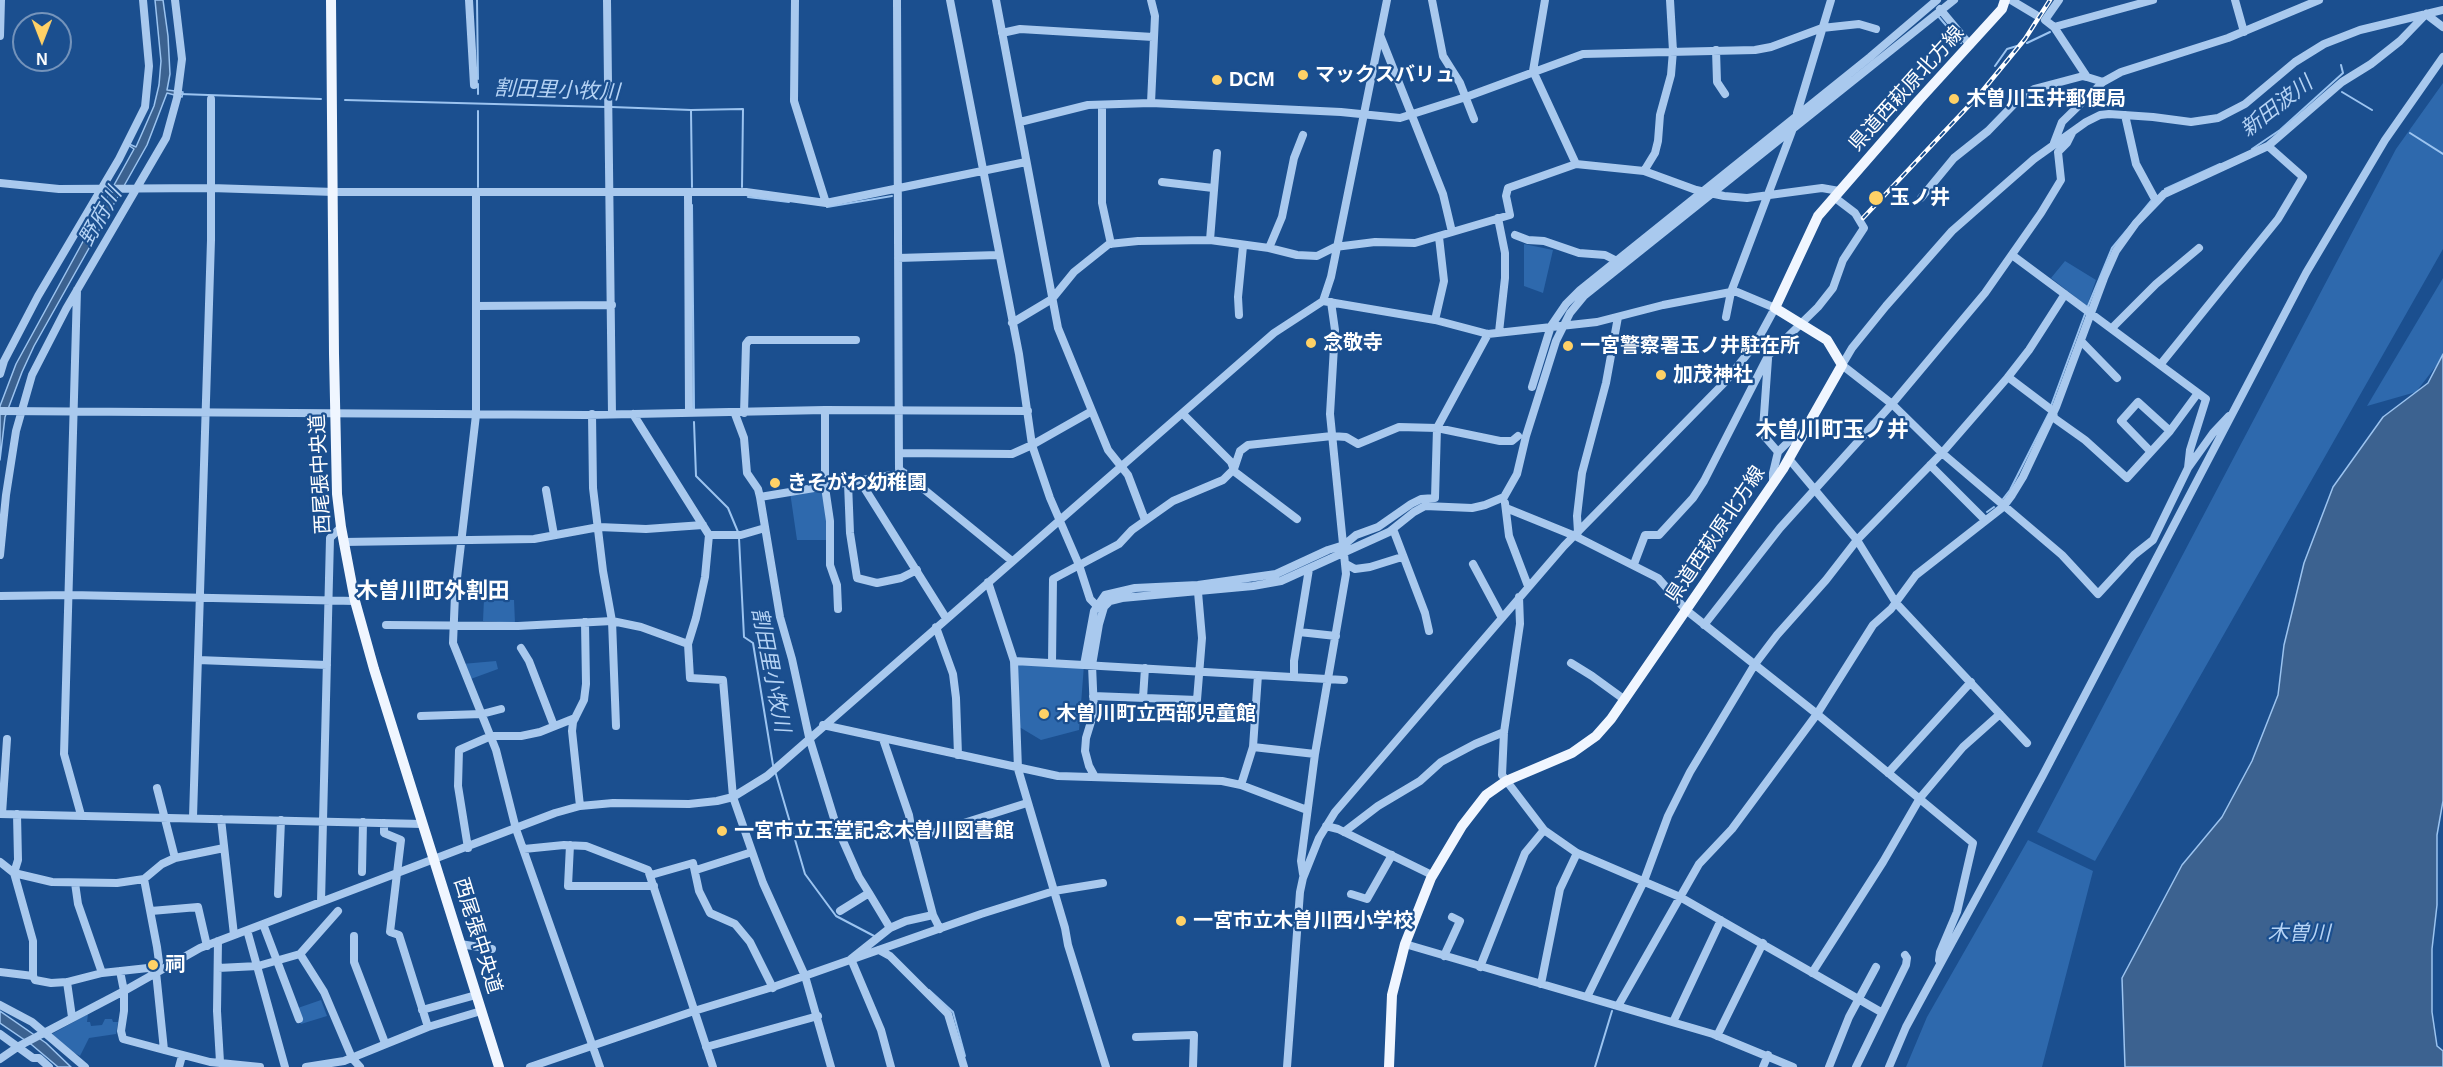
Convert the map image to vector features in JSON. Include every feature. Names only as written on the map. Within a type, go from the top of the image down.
[{"type":"main road","name":"西尾張中央道","points":[[332,0],[337,494],[343,542],[355,601],[422,824],[499,1067]]},
{"type":"main road","name":"県道西萩原北方線","points":[[1775,308],[1818,216],[2002,9],[2005,0]]},
{"type":"main road","points":[[1775,308],[1827,340],[1842,365]]},
{"type":"main road","name":"県道西萩原北方線","points":[[1389,1067],[1392,995],[1405,944],[1432,875],[1486,795],[1506,781],[1560,759],[1582,747],[1596,736],[1625,700],[1789,459],[1842,365]]},
{"type":"street","points":[[0,36],[1,0]]},
{"type":"street","points":[[0,374],[4,361],[38,296],[119,159],[145,107],[149,66],[143,0]]},
{"type":"street","points":[[0,555],[10,464],[20,412],[32,375],[77,289],[166,138],[178,94],[182,59],[175,0]]},
{"type":"street","points":[[469,0],[474,85]]},
{"type":"street","points":[[608,0],[612,414]]},
{"type":"street","points":[[795,0],[794,100],[826,203]]},
{"type":"street","points":[[897,0],[899,469],[1012,561]]},
{"type":"street","points":[[950,0],[1029,411],[1032,445],[1090,599],[1097,606]]},
{"type":"street","points":[[996,0],[1058,328],[1108,450],[1128,475],[1145,520]]},
{"type":"street","points":[[1151,0],[1155,16],[1151,103]]},
{"type":"street","points":[[1303,878],[1301,861],[1307,810],[1346,564],[1332,436],[1331,399],[1335,330],[1327,301],[1387,0]]},
{"type":"street","points":[[1432,0],[1443,56],[1466,97],[1474,119]]},
{"type":"street","points":[[1545,0],[1533,71],[1576,164]]},
{"type":"street","points":[[1644,171],[1658,141],[1660,115],[1671,75],[1673,51],[1670,0]]},
{"type":"street","points":[[1726,317],[1731,292],[1797,115],[1831,0]]},
{"type":"street","points":[[1088,665],[1104,608],[1110,601],[1281,580],[1309,568],[1344,548],[1393,528],[1425,506],[1472,508],[1504,497],[1517,474],[1547,367],[1563,324],[1584,296],[1954,0]]},
{"type":"street","points":[[2011,0],[2036,15]]},
{"type":"street","points":[[2059,0],[2045,20],[2054,27],[2087,77]]},
{"type":"street","points":[[2054,27],[2153,0]]},
{"type":"street","points":[[2235,0],[2244,32]]},
{"type":"street","points":[[2054,143],[2062,122],[2103,82],[2121,72],[2244,32],[2319,0]]},
{"type":"street","points":[[1532,387],[1551,326],[1566,304],[1615,260],[1870,57],[1931,2]]},
{"type":"street","points":[[1940,9],[1970,45]]},
{"type":"street","points":[[2233,416],[2227,417],[2188,468],[2153,540],[2134,555],[2098,594],[2062,555],[2002,507],[1892,404],[1842,365],[1852,348],[1886,306],[1952,231],[2054,143],[2100,115],[2125,115],[2191,122],[2218,118],[2253,98],[2295,62],[2324,44],[2360,30],[2443,10]]},
{"type":"street","points":[[2426,14],[2443,27]]},
{"type":"street","points":[[1618,1006],[1699,864],[1732,829],[1817,714],[1873,625],[1896,603],[1916,574],[2002,507],[2024,477],[2053,411],[2116,250],[2164,194],[2268,146],[2342,82],[2372,64],[2400,41],[2426,14]]},
{"type":"street","points":[[1020,122],[1088,105],[1151,103],[1400,118],[1466,97],[1583,54],[1755,50],[1771,47],[1822,28],[1859,24],[1876,29]]},
{"type":"street","points":[[1002,33],[1020,29],[1153,37]]},
{"type":"street","points":[[1380,35],[1443,194],[1452,232]]},
{"type":"street","points":[[1716,50],[1717,82],[1725,94]]},
{"type":"street","points":[[1889,1067],[1906,1027],[2043,775],[2312,263],[2385,140],[2443,57]]},
{"type":"street","points":[[1921,198],[1954,158],[1988,131],[2020,98],[2034,89],[2083,76],[2103,82]]},
{"type":"street","points":[[193,817],[211,188],[211,99]]},
{"type":"street","points":[[1102,105],[1102,203],[1111,244]]},
{"type":"street","points":[[2125,115],[2136,164],[2156,201]]},
{"type":"street","points":[[1704,625],[1751,563],[1892,404],[1985,293],[2061,180],[2058,152],[2067,143],[2072,132]]},
{"type":"street","points":[[1269,248],[1284,208],[1293,158],[1303,135]]},
{"type":"street","points":[[2160,365],[2278,219],[2303,177],[2268,146]]},
{"type":"street","points":[[1210,240],[1217,153]]},
{"type":"street","points":[[0,183],[59,189],[211,188],[476,193],[746,192],[826,203],[1026,162]]},
{"type":"street","points":[[1012,323],[1052,299],[1074,272],[1111,244],[1210,240],[1269,248],[1297,255],[1317,256],[1337,247],[1375,242],[1415,243],[1510,215],[1506,196],[1508,188],[1576,164],[1644,171],[1712,195],[1747,198],[1822,188],[1837,194],[1855,213],[1864,228],[1843,260],[1833,288],[1768,356],[1704,481],[1693,498],[1659,535],[1645,535],[1634,564]]},
{"type":"street","points":[[1162,182],[1213,188]]},
{"type":"street","points":[[688,192],[689,413]]},
{"type":"street","points":[[476,193],[476,414],[461,541],[453,643],[491,736],[506,783],[516,829],[600,1067]]},
{"type":"street","points":[[1498,219],[1505,253],[1499,332]]},
{"type":"street","points":[[1515,235],[1528,240],[1554,243],[1580,253],[1605,255],[1615,260]]},
{"type":"street","points":[[1435,320],[1444,281],[1439,237]]},
{"type":"street","points":[[1239,315],[1238,297],[1243,246]]},
{"type":"street","points":[[2112,328],[2156,284],[2199,248]]},
{"type":"street","points":[[898,258],[998,255]]},
{"type":"street","points":[[2012,255],[2206,399],[2190,450],[2188,468]]},
{"type":"street","points":[[77,289],[64,754],[81,815]]},
{"type":"street","points":[[0,1059],[72,1017],[218,941],[580,806],[613,803],[689,804],[733,797],[767,776],[1274,333],[1327,301],[1435,320],[1488,334],[1597,322],[1663,305],[1731,292],[1737,292],[1775,308],[1756,343],[1725,382],[1528,586],[1390,746],[1326,826],[1303,878],[1299,907],[1289,1065]]},
{"type":"street","points":[[1587,997],[1644,881],[1668,816],[1690,772],[1755,664],[1857,540],[1942,453],[2008,377],[2065,294]]},
{"type":"street","points":[[476,306],[612,305]]},
{"type":"street","points":[[1576,534],[1582,473],[1606,383],[1618,317]]},
{"type":"street","points":[[1095,777],[1085,751],[1086,738],[1094,712],[1088,665],[1090,625],[1097,606],[1105,595],[1118,591],[1264,578],[1328,550],[1344,548],[1356,535],[1391,520],[1411,504],[1435,498],[1437,428],[1488,334]]},
{"type":"street","points":[[856,340],[749,340],[746,344],[740,413],[747,473],[760,496],[780,617],[809,737],[836,825],[859,877],[890,928]]},
{"type":"street","points":[[2081,340],[2117,378]]},
{"type":"street","points":[[1768,356],[1763,429],[1765,437],[1778,452]]},
{"type":"street","points":[[2008,377],[2053,411],[2054,418],[2085,440],[2127,478],[2170,431],[2198,393]]},
{"type":"street","points":[[2151,452],[2121,421],[2138,402],[2170,431]]},
{"type":"street","points":[[0,411],[336,415],[740,413],[825,410],[1029,411]]},
{"type":"street","points":[[825,410],[825,487],[830,521],[830,565],[837,585],[838,609]]},
{"type":"street","points":[[899,453],[1012,454],[1092,411]]},
{"type":"street","points":[[592,414],[593,488],[603,571],[612,621],[616,726]]},
{"type":"street","points":[[633,414],[709,535],[705,577],[688,644],[690,678],[723,680],[733,797],[764,883],[805,976],[831,1067]]},
{"type":"street","points":[[1183,414],[1231,462],[1242,478],[1297,519]]},
{"type":"street","points":[[1052,663],[1053,579],[1119,544],[1145,520],[1173,501],[1223,480],[1234,469],[1240,451],[1248,445],[1332,436],[1346,437],[1358,444],[1399,427],[1437,428],[1500,441],[1512,441],[1518,436]]},
{"type":"street","points":[[1773,483],[1778,452],[1789,441],[1802,438]]},
{"type":"street","points":[[1789,459],[1857,540],[1896,603],[2027,743]]},
{"type":"street","points":[[1930,465],[1985,520]]},
{"type":"street","points":[[760,496],[904,473]]},
{"type":"street","points":[[860,481],[946,618]]},
{"type":"street","points":[[848,483],[850,533],[857,578],[877,583],[901,578],[917,570]]},
{"type":"street","points":[[546,490],[554,535]]},
{"type":"street","points":[[1504,497],[1509,536],[1528,586]]},
{"type":"street","points":[[1506,508],[1576,534],[1658,578],[1686,610],[1817,714],[1972,843],[1957,912],[1940,952],[1940,964]]},
{"type":"street","points":[[343,542],[534,539],[599,527],[646,529],[703,525]]},
{"type":"street","points":[[321,902],[330,538],[341,527]]},
{"type":"street","points":[[709,535],[739,536],[765,528]]},
{"type":"street","points":[[1393,528],[1425,613],[1429,631]]},
{"type":"street","points":[[1346,564],[1356,568],[1370,567],[1402,557]]},
{"type":"street","points":[[1473,564],[1502,618]]},
{"type":"street","points":[[1293,677],[1309,568]]},
{"type":"street","points":[[988,582],[1014,662],[1018,769],[1068,945],[1106,1067]]},
{"type":"street","points":[[1093,696],[1197,700],[1202,623],[1198,592]]},
{"type":"street","points":[[0,596],[70,595],[355,601]]},
{"type":"street","points":[[1519,597],[1520,624],[1504,732],[1502,775],[1544,830],[1577,853],[1680,897],[1881,1012]]},
{"type":"street","points":[[386,625],[518,626],[612,621],[641,627],[688,644]]},
{"type":"street","points":[[580,806],[572,731],[574,718],[584,700],[586,684],[585,622]]},
{"type":"street","points":[[936,627],[952,674],[956,698],[958,755]]},
{"type":"street","points":[[1299,632],[1336,636]]},
{"type":"street","points":[[521,648],[529,661],[554,726]]},
{"type":"street","points":[[198,660],[327,665]]},
{"type":"street","points":[[1014,662],[1344,680]]},
{"type":"street","points":[[1571,663],[1625,700]]},
{"type":"street","points":[[1143,698],[1145,668]]},
{"type":"street","points":[[1241,785],[1253,747],[1258,675]]},
{"type":"street","points":[[1888,773],[1971,682]]},
{"type":"street","points":[[421,716],[482,714],[501,709]]},
{"type":"street","points":[[1812,973],[1883,862],[1920,798],[1963,747],[2000,714]]},
{"type":"street","points":[[468,848],[458,786],[459,750],[491,736],[521,736],[540,732],[574,718]]},
{"type":"street","points":[[824,725],[1058,776],[1222,781],[1241,785],[1307,810]]},
{"type":"street","points":[[1344,832],[1378,806],[1420,782],[1441,762],[1504,732]]},
{"type":"street","points":[[7,739],[1,814],[422,824]]},
{"type":"street","points":[[883,739],[909,814],[913,839],[933,915],[940,929]]},
{"type":"street","points":[[1253,747],[1315,754]]},
{"type":"street","points":[[157,788],[175,858]]},
{"type":"street","points":[[913,839],[1027,803]]},
{"type":"street","points":[[17,814],[18,860],[14,873],[33,941],[35,980],[51,983],[68,982],[102,973],[148,968],[156,972]]},
{"type":"street","points":[[221,819],[234,935]]},
{"type":"street","points":[[278,894],[281,820]]},
{"type":"street","points":[[362,872],[363,822]]},
{"type":"street","points":[[384,823],[384,833],[401,840],[390,932],[399,935],[428,1027]]},
{"type":"street","points":[[1326,826],[1344,832],[1432,875]]},
{"type":"street","points":[[1480,967],[1525,853],[1544,830]]},
{"type":"street","points":[[570,845],[568,886],[654,885]]},
{"type":"street","points":[[524,849],[586,846],[648,870],[712,1067]]},
{"type":"street","points":[[0,862],[14,873],[52,882],[117,883],[144,879],[162,864],[175,858],[224,848]]},
{"type":"street","points":[[696,870],[752,852]]},
{"type":"street","points":[[1541,984],[1560,889],[1577,853]]},
{"type":"street","points":[[1351,894],[1367,899],[1392,855]]},
{"type":"street","points":[[651,875],[693,863],[699,891],[710,913],[735,924],[750,942],[773,988]]},
{"type":"street","points":[[144,879],[159,962],[156,972],[164,1050]]},
{"type":"street","points":[[530,1067],[694,1011],[773,988],[851,958],[1054,891],[1103,882]]},
{"type":"street","points":[[75,883],[78,904],[102,973]]},
{"type":"street","points":[[840,911],[869,893]]},
{"type":"street","points":[[151,911],[198,907],[207,946]]},
{"type":"street","points":[[218,968],[258,966],[300,954],[338,911]]},
{"type":"street","points":[[851,958],[890,928],[906,921],[933,915]]},
{"type":"street","points":[[1444,956],[1460,921],[1452,917]]},
{"type":"street","points":[[1673,1022],[1721,920]]},
{"type":"street","points":[[263,924],[298,1019]]},
{"type":"street","points":[[247,930],[285,1067]]},
{"type":"street","points":[[354,936],[354,962],[385,1044]]},
{"type":"street","points":[[218,941],[217,1011],[220,1062]]},
{"type":"street","points":[[1717,1036],[1763,943]]},
{"type":"street","points":[[460,944],[492,949]]},
{"type":"street","points":[[1405,944],[1673,1022],[1768,1055],[1793,1067]]},
{"type":"street","points":[[879,950],[890,956],[948,1014],[964,1067]]},
{"type":"street","points":[[300,954],[324,992],[352,1058],[360,1067]]},
{"type":"street","points":[[1856,1067],[1906,965],[1905,955]]},
{"type":"street","points":[[851,958],[882,1030],[891,1067]]},
{"type":"street","points":[[1829,1067],[1876,967]]},
{"type":"street","points":[[120,971],[124,991],[121,1031],[123,1039],[209,1064],[220,1062],[260,1067]]},
{"type":"street","points":[[0,972],[33,976]]},
{"type":"street","points":[[68,982],[72,1017]]},
{"type":"street","points":[[423,1010],[476,995]]},
{"type":"street","points":[[0,1005],[32,1022],[85,1067]]},
{"type":"street","points":[[306,1067],[344,1061],[428,1027],[481,1011]]},
{"type":"street","points":[[706,1047],[818,1016]]},
{"type":"street","points":[[0,1034],[33,1058],[39,1058],[49,1067]]},
{"type":"street","points":[[1136,1037],[1194,1035],[1193,1067]]},
{"type":"street","points":[[1762,1067],[1768,1055]]},
{"type":"street","points":[[179,1067],[182,1056]]},
{"type":"shaded area","points":[[2443,83],[2443,249],[2095,861],[2037,832],[2396,149]]},
{"type":"shaded area","points":[[1524,244],[1553,250],[1543,293],[1524,286]]},
{"type":"shaded area","points":[[2065,261],[2096,280],[2087,306],[2051,278]]},
{"type":"shaded area","points":[[2443,278],[2443,357],[2416,392],[2367,406]]},
{"type":"shaded area","points":[[825,487],[829,540],[797,540],[790,492]]},
{"type":"shaded area","points":[[484,599],[514,600],[515,623],[483,621]]},
{"type":"shaded area","points":[[496,661],[498,669],[468,680],[462,664]]},
{"type":"shaded area","points":[[1014,662],[1084,665],[1079,730],[1041,740],[1016,725]]},
{"type":"shaded area","points":[[2028,840],[2093,871],[2042,1067],[1906,1067],[1927,1017]]},
{"type":"shaded area","points":[[321,1000],[327,1016],[301,1024],[295,1009]]},
{"type":"shaded area","points":[[88,1014],[87,1022],[90,1022],[91,1026],[102,1025],[105,1019],[118,1022],[116,1034],[89,1038],[80,1056],[52,1034]]},
{"type":"water","name":"野府川","points":[[155,0],[163,0],[168,36],[170,74],[167,90],[183,92],[182,97],[167,93],[147,145],[34,346],[5,417],[0,460],[0,406],[16,364],[92,225],[87,220],[93,223],[134,149],[128,145],[136,147],[154,106],[161,61]]},
{"type":"water","name":"木曽川","points":[[2443,354],[2443,801],[2437,835],[2437,905],[2432,949],[2432,1012],[2437,1046],[2443,1051],[2443,1067],[2125,1067],[2122,978],[2182,865],[2222,817],[2252,761],[2278,695],[2284,645],[2304,563],[2333,487],[2383,417],[2428,383]]},
{"type":"water","points":[[0,1011],[46,1043],[71,1067],[58,1067],[32,1045],[0,1023]]},
{"type":"waterway","points":[[477,0],[478,79]]},
{"type":"waterway","name":"新田波川","points":[[1938,16],[1961,43]]},
{"type":"waterway","name":"新田波川","points":[[2027,43],[2050,32]]},
{"type":"waterway","name":"新田波川","points":[[1995,66],[2007,49],[2017,46]]},
{"type":"waterway","name":"新田波川","points":[[2252,149],[2280,130],[2343,73],[2341,65]]},
{"type":"waterway","points":[[478,84],[478,94]]},
{"type":"waterway","points":[[2342,92],[2372,110]]},
{"type":"waterway","name":"割田里小牧川","points":[[180,94],[321,99]]},
{"type":"waterway","name":"割田里小牧川","points":[[345,100],[606,107]]},
{"type":"waterway","name":"割田里小牧川","points":[[612,107],[691,110],[692,187]]},
{"type":"waterway","points":[[691,110],[743,109],[742,187]]},
{"type":"waterway","points":[[478,111],[478,187]]},
{"type":"waterway","points":[[2410,133],[2443,154]]},
{"type":"waterway","name":"新田波川","points":[[2165,189],[2220,164]]},
{"type":"waterway","points":[[827,207],[892,196]]},
{"type":"waterway","points":[[748,197],[789,202]]},
{"type":"waterway","name":"新田波川","points":[[2088,306],[2112,248],[2151,201]]},
{"type":"waterway","name":"割田里小牧川","points":[[692,205],[694,409]]},
{"type":"waterway","name":"新田波川","points":[[2051,406],[2085,314]]},
{"type":"waterway","name":"新田波川","points":[[2003,499],[2010,490],[2049,413]]},
{"type":"waterway","name":"割田里小牧川","points":[[694,422],[696,476],[728,508],[738,532]]},
{"type":"waterway","name":"新田波川","points":[[1987,512],[1994,507]]},
{"type":"waterway","name":"割田里小牧川","points":[[739,538],[744,637],[753,643],[773,765]]},
{"type":"waterway","name":"割田里小牧川","points":[[775,771],[805,874],[836,916],[876,937]]},
{"type":"waterway","name":"割田里小牧川","points":[[929,990],[953,1012],[965,1056]]},
{"type":"waterway","name":"新田波川","points":[[1595,1067],[1612,1011]]},
{"type":"railway","points":[[1863,218],[1979,95],[2025,39],[2050,0]]},
{"type":"place","name":"マックスバリュ","points":[[1303,75]]},
{"type":"place","name":"DCM","points":[[1217,80]]},
{"type":"place","name":"木曽川玉井郵便局","points":[[1954,99]]},
{"type":"place","name":"玉ノ井","points":[[1876,198]]},
{"type":"place","name":"念敬寺","points":[[1311,343]]},
{"type":"place","name":"一宮警察署玉ノ井駐在所","points":[[1568,346]]},
{"type":"place","name":"加茂神社","points":[[1661,375]]},
{"type":"place","name":"きそがわ幼稚園","points":[[775,483]]},
{"type":"place","name":"木曽川町立西部児童館","points":[[1044,714]]},
{"type":"place","name":"一宮市立玉堂記念木曽川図書館","points":[[722,831]]},
{"type":"place","name":"一宮市立木曽川西小学校","points":[[1181,921]]},
{"type":"place","name":"祠","points":[[153,965]]},
{"type":"district","name":"木曽川町玉ノ井","points":[[1832,431]]},
{"type":"district","name":"木曽川町外割田","points":[[433,592]]}]
